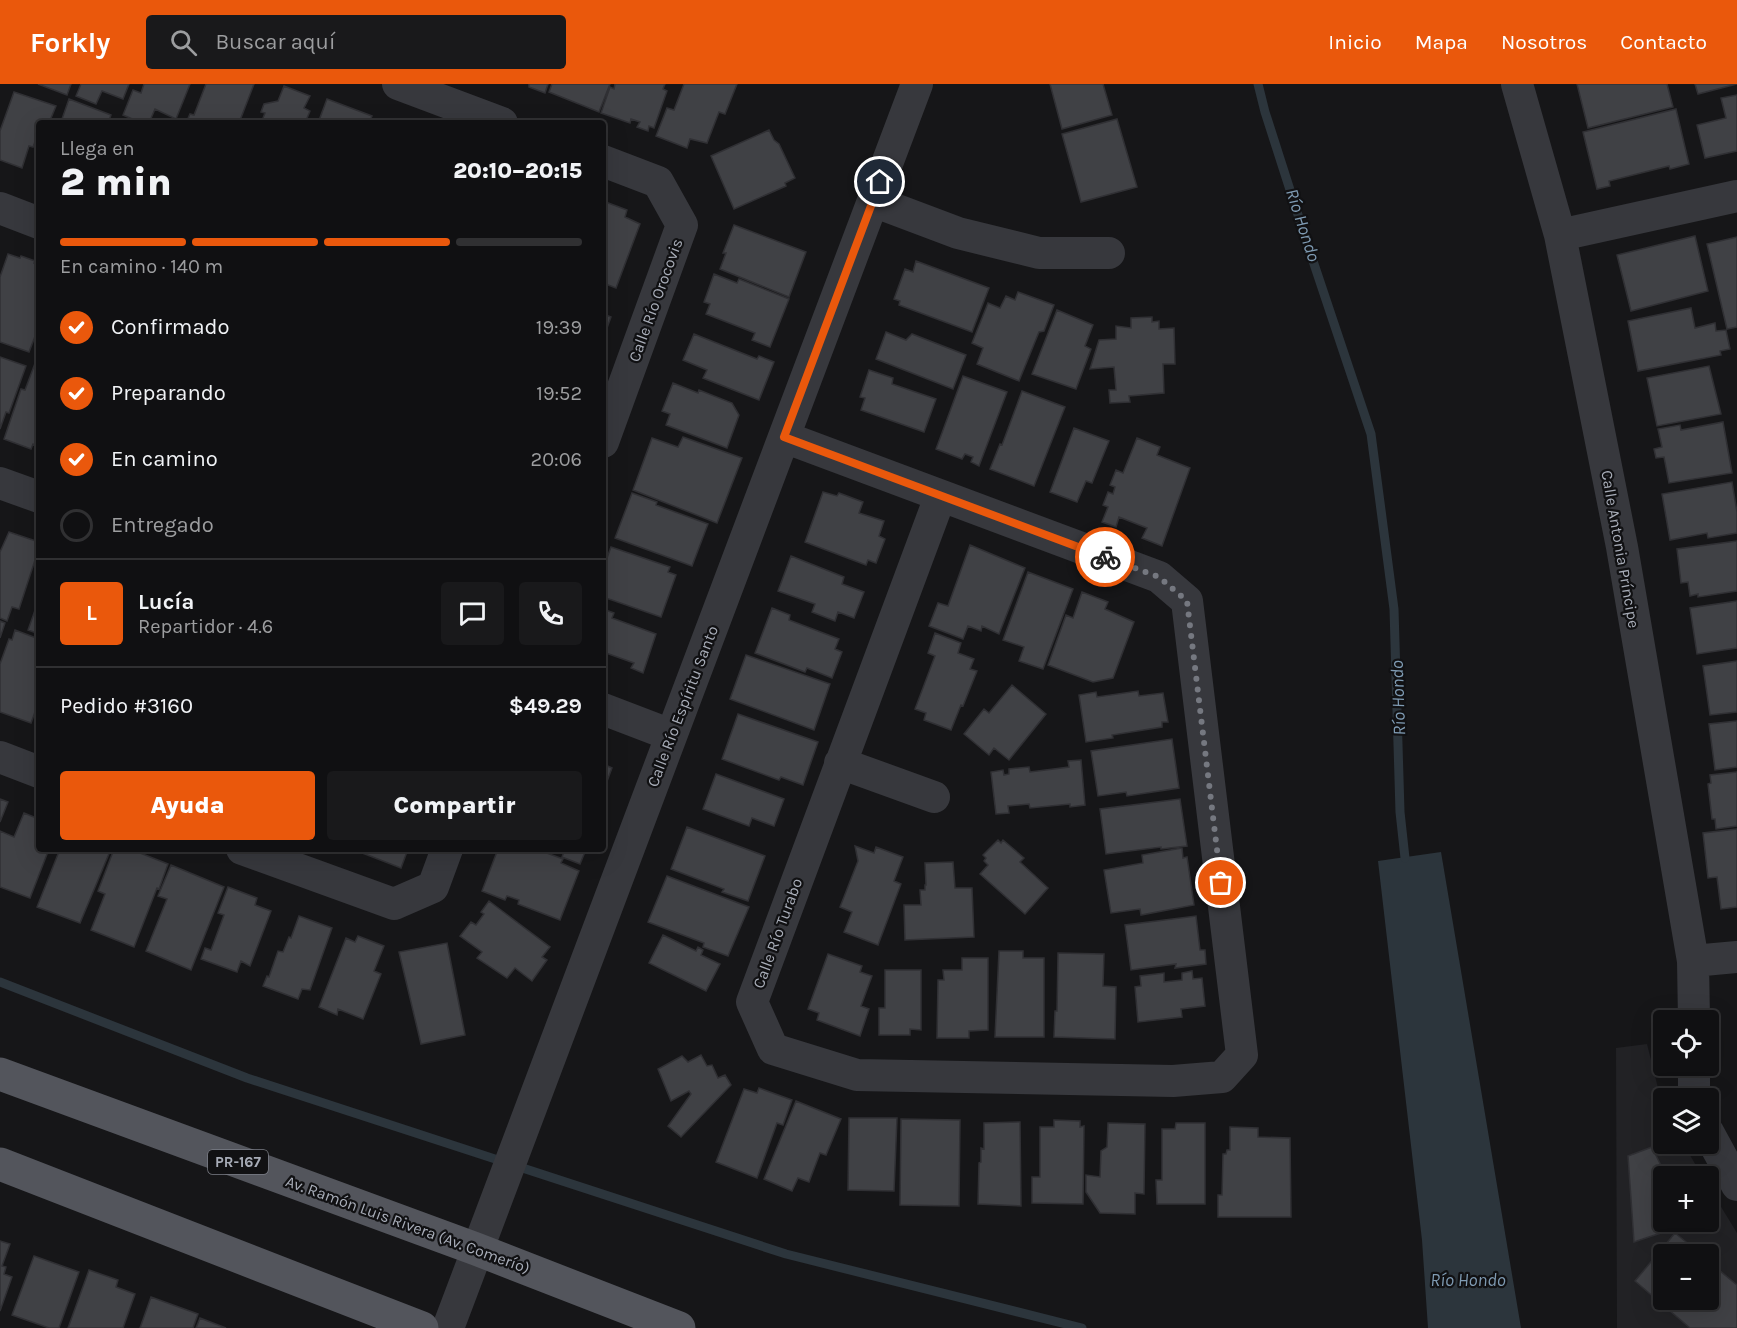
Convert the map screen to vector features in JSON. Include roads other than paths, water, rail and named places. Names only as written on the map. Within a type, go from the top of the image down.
[{"type":"main road","name":"Av. Ramón Luis Rivera (Av. Comerío)","points":[[0,1074],[476,1249],[679,1328]]},
{"type":"main road","points":[[0,1164],[422,1328]]},
{"type":"street","points":[[398,84],[494,120]]},
{"type":"street","name":"Calle Río Espíritu Santo","points":[[448,1328],[917,84]]},
{"type":"street","name":"Calle Antonia Príncipe","points":[[1517,84],[1560,235],[1622,547],[1693,961],[1694,1010]]},
{"type":"street","name":"Calle Río Orocovis","points":[[606,162],[658,182],[682,225],[606,434]]},
{"type":"street","points":[[1560,235],[1737,196]]},
{"type":"street","points":[[873,201],[958,233],[1039,253],[1109,253]]},
{"type":"street","points":[[0,208],[36,222]]},
{"type":"street","points":[[784,437],[940,497]]},
{"type":"street","points":[[0,483],[36,497]]},
{"type":"street","name":"Calle Río Turabo","points":[[940,497],[1159,577],[1187,601],[1242,1055],[1222,1077],[1173,1081],[857,1075],[773,1049],[752,1002],[940,497]]},
{"type":"street","points":[[606,710],[671,735]]},
{"type":"street","points":[[0,757],[36,771]]},
{"type":"street","points":[[840,763],[934,798]]},
{"type":"street","points":[[250,852],[394,904],[433,887],[446,852]]},
{"type":"street","points":[[1693,961],[1737,957]]},
{"type":"street","points":[[1719,1152],[1737,1185]]},
{"type":"water","name":"Río Hondo","points":[[1441,852],[1521,1328],[1428,1328],[1422,1240],[1378,861]]},
{"type":"waterway","name":"Río Hondo","points":[[1258,84],[1308,246],[1371,434],[1394,609],[1400,812],[1405,858]]},
{"type":"waterway","points":[[0,982],[247,1078],[786,1254],[1082,1328]]}]
